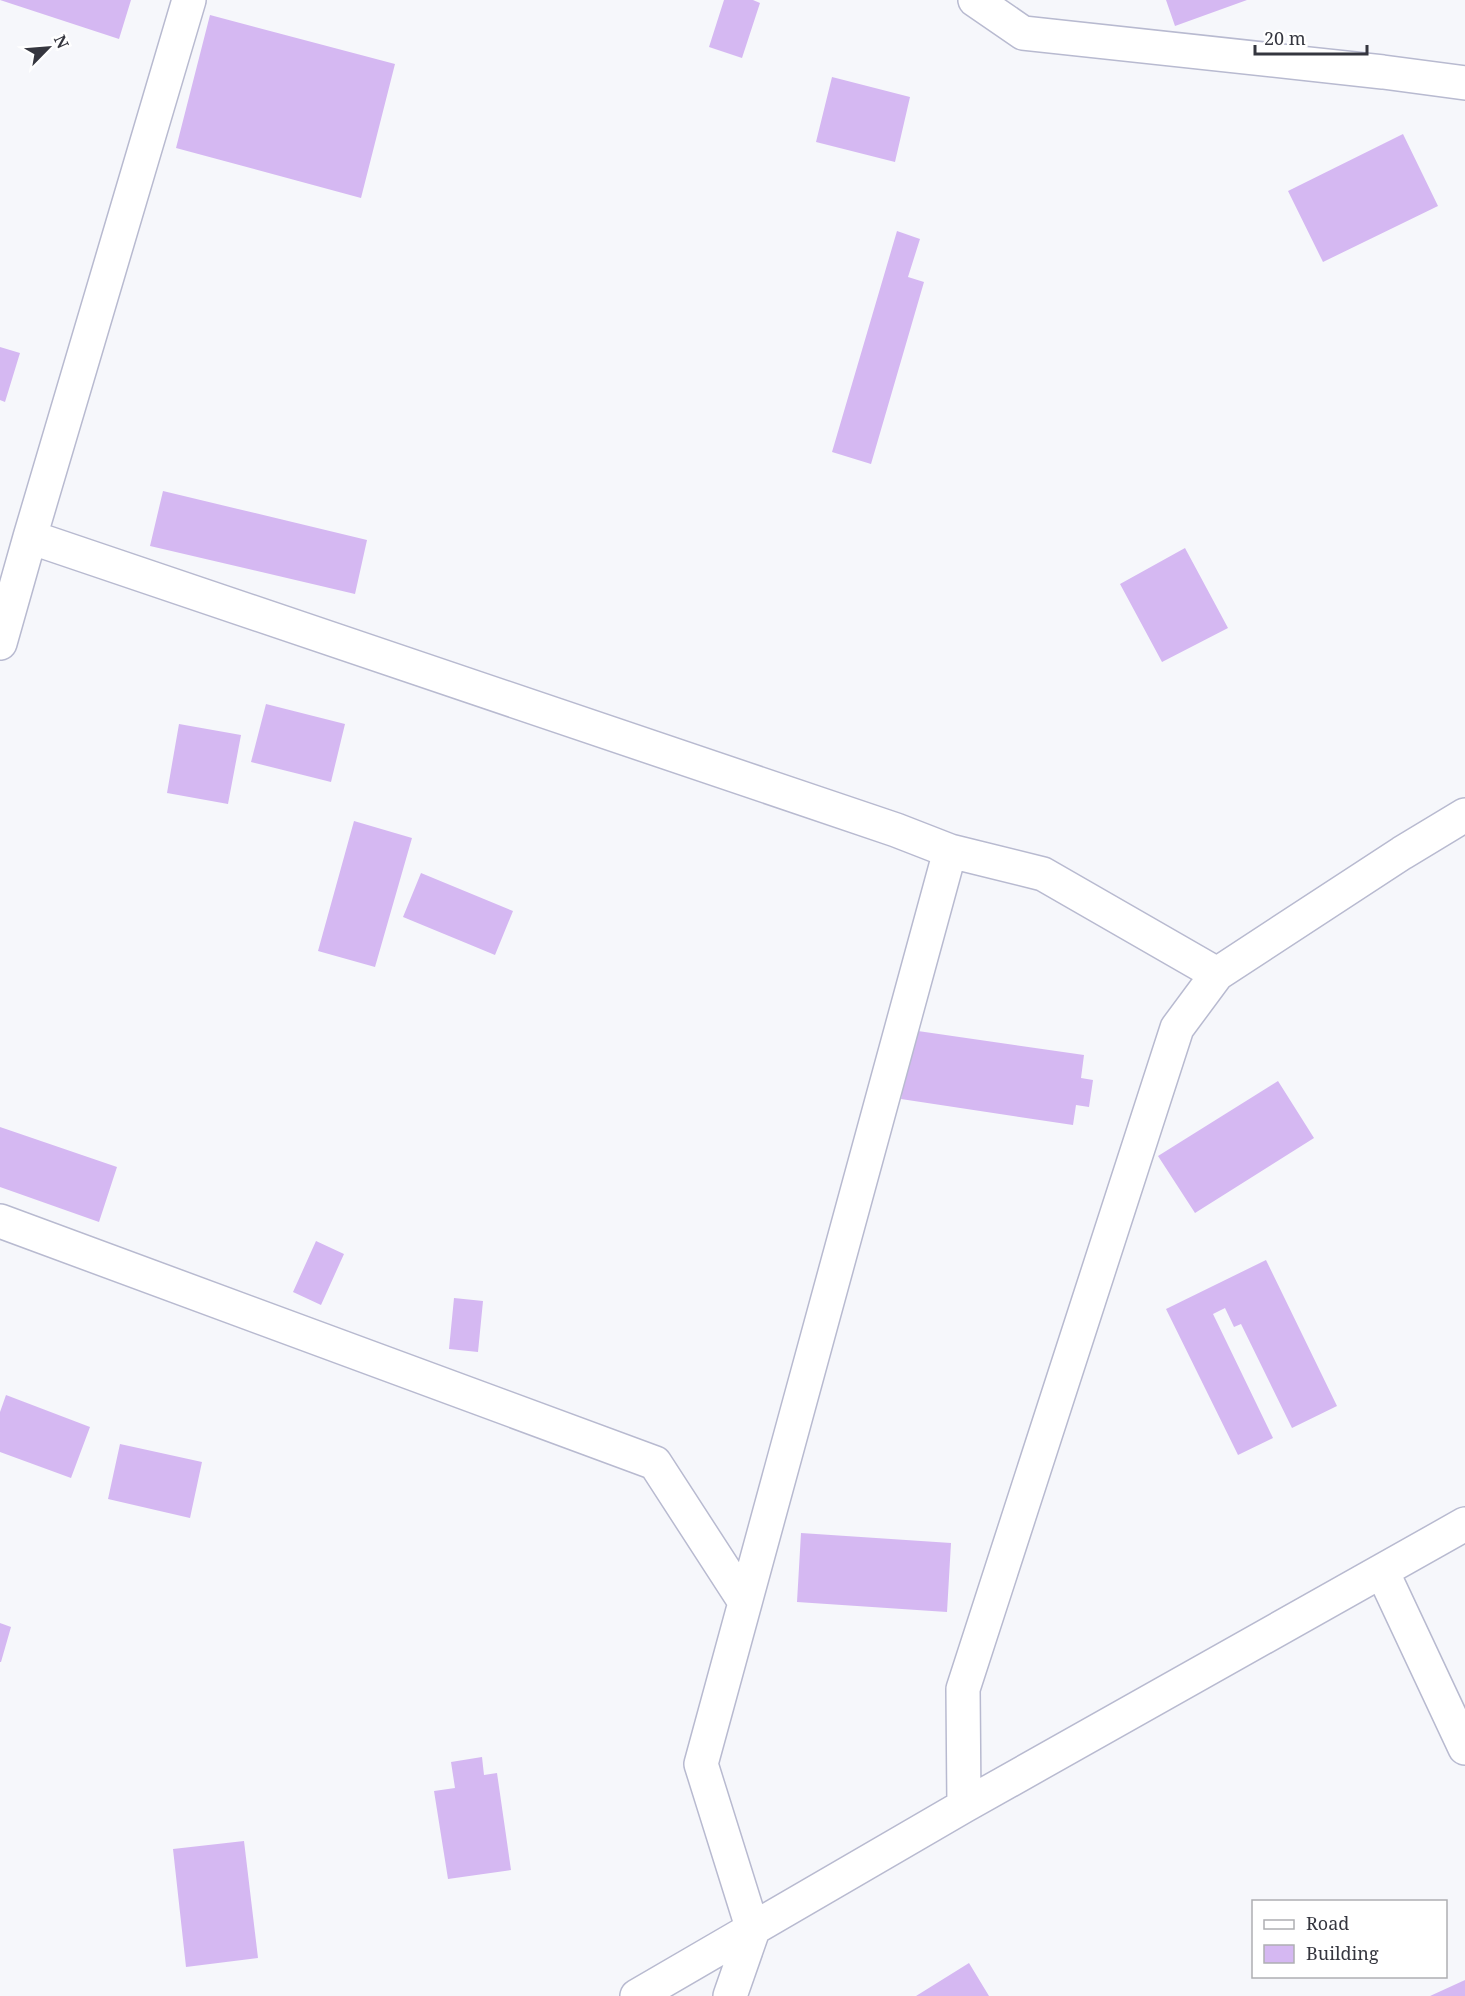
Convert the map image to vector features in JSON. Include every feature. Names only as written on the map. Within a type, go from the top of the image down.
[{"type":"street","points":[[0,644],[189,0]]},
{"type":"street","points":[[975,0],[1023,33],[1465,83]]},
{"type":"street","points":[[30,537],[896,830],[950,851],[1043,874],[1217,974]]},
{"type":"street","points":[[964,1806],[963,1689],[1177,1028],[1217,974],[1402,853],[1465,815]]},
{"type":"street","points":[[730,1996],[753,1930],[701,1764],[950,851]]},
{"type":"street","points":[[0,1221],[655,1463],[745,1602]]},
{"type":"street","points":[[637,1996],[964,1806],[1465,1524]]},
{"type":"street","points":[[1382,1571],[1465,1748]]},
{"type":"building","points":[[0,0],[131,0],[119,39]]},
{"type":"building","points":[[724,0],[753,0],[760,3],[742,58],[709,47]]},
{"type":"building","points":[[1166,0],[1247,0],[1175,26]]},
{"type":"building","points":[[210,15],[395,64],[361,198],[176,148]]},
{"type":"building","points":[[832,77],[910,97],[895,162],[816,142]]},
{"type":"building","points":[[1403,134],[1438,206],[1323,262],[1288,191]]},
{"type":"building","points":[[897,231],[920,239],[908,277],[924,282],[871,464],[832,452]]},
{"type":"building","points":[[0,347],[20,353],[5,402],[0,400]]},
{"type":"building","points":[[163,491],[367,540],[355,594],[150,546]]},
{"type":"building","points":[[1185,548],[1228,628],[1162,662],[1120,584]]},
{"type":"building","points":[[266,704],[345,724],[331,782],[251,762]]},
{"type":"building","points":[[179,724],[241,735],[228,804],[167,793]]},
{"type":"building","points":[[354,821],[412,838],[375,967],[318,951]]},
{"type":"building","points":[[421,873],[513,911],[495,955],[403,917]]},
{"type":"building","points":[[911,1030],[1084,1055],[1081,1078],[1093,1080],[1089,1107],[1076,1105],[1073,1125],[901,1099]]},
{"type":"building","points":[[1278,1081],[1314,1138],[1195,1213],[1158,1156]]},
{"type":"building","points":[[0,1127],[117,1167],[99,1222],[0,1187]]},
{"type":"building","points":[[316,1241],[344,1254],[321,1305],[293,1292]]},
{"type":"building","points":[[1266,1260],[1337,1406],[1292,1428],[1241,1324],[1234,1327],[1225,1308],[1213,1314],[1273,1438],[1238,1455],[1166,1309]]},
{"type":"building","points":[[454,1298],[483,1301],[478,1352],[449,1349]]},
{"type":"building","points":[[6,1395],[90,1427],[71,1478],[0,1452],[0,1412]]},
{"type":"building","points":[[120,1444],[202,1462],[190,1518],[108,1499]]},
{"type":"building","points":[[801,1533],[951,1543],[947,1612],[797,1602]]},
{"type":"building","points":[[0,1623],[11,1627],[1,1662],[0,1662]]},
{"type":"building","points":[[482,1757],[484,1775],[497,1773],[511,1870],[448,1879],[434,1791],[455,1788],[451,1762]]},
{"type":"building","points":[[244,1841],[258,1958],[186,1967],[173,1849]]},
{"type":"building","points":[[969,1963],[989,1996],[916,1996]]},
{"type":"building","points":[[1465,1980],[1465,1996],[1430,1996]]}]
